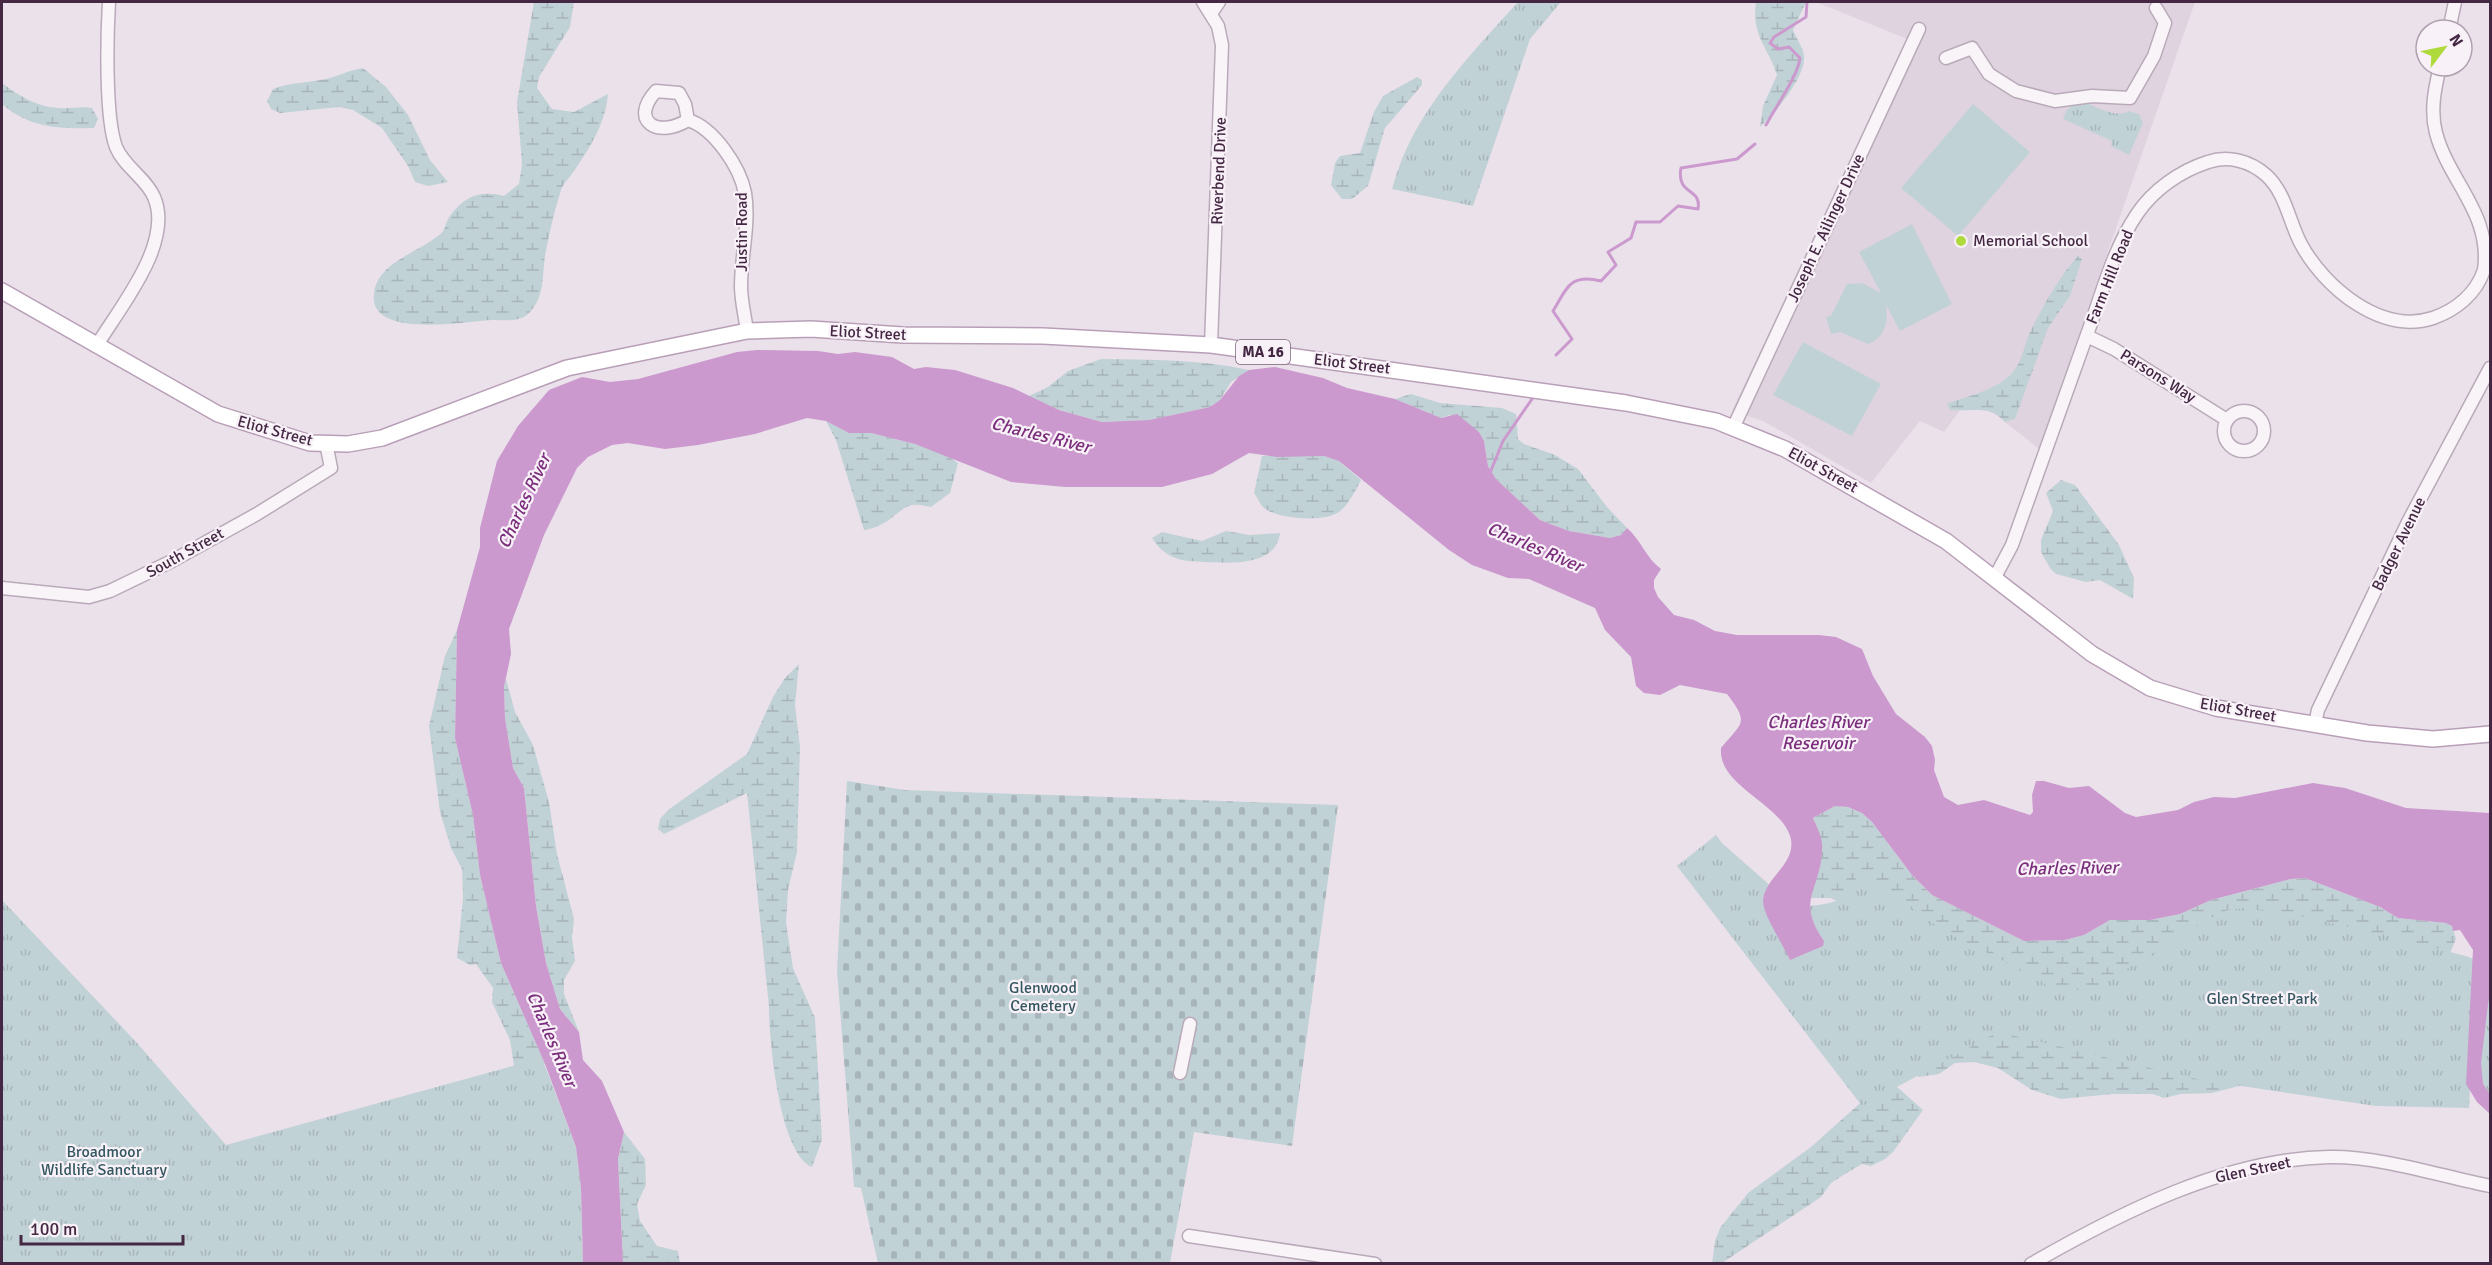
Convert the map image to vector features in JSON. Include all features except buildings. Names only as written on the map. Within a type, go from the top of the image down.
[{"type":"main road","name":"Eliot Street","points":[[2,291],[218,414],[310,443],[348,444],[382,438],[567,368],[747,331],[811,330],[903,335],[1043,336],[1211,345],[1598,398],[1685,413],[1734,426],[1776,444],[1882,503],[1946,541],[2084,648],[2135,681],[2164,693],[2216,708],[2315,724],[2433,739],[2490,734]]},
{"type":"street","points":[[97,345],[149,259],[157,238],[160,217],[154,196],[115,145],[110,115],[109,2]]},
{"type":"street","name":"Riverbend Drive","points":[[1203,2],[1212,12],[1222,45],[1211,345]]},
{"type":"street","points":[[1212,12],[1219,2]]},
{"type":"street","points":[[2452,18],[2455,2]]},
{"type":"street","points":[[1946,58],[1972,48],[1989,74],[2016,91],[2055,101],[2092,96],[2130,98],[2154,56],[2165,23],[2156,8]]},
{"type":"street","name":"Joseph E. Ailinger Drive","points":[[1734,426],[1919,29]]},
{"type":"street","name":"Farm Hill Road","points":[[1995,577],[2012,545],[2118,249],[2138,213],[2154,194],[2189,169],[2219,159],[2240,161],[2267,176],[2280,193],[2306,254],[2333,285],[2363,307],[2394,319],[2416,321],[2440,315],[2471,294],[2483,274],[2489,249],[2488,234],[2480,211],[2452,169],[2436,134],[2433,98],[2437,78]]},
{"type":"street","name":"Justin Road","points":[[687,120],[697,123],[719,144],[738,173],[745,194],[741,287],[747,331]]},
{"type":"street","name":"Parsons Way","points":[[2087,336],[2114,349],[2227,420]]},
{"type":"street","name":"Badger Avenue","points":[[2315,724],[2318,710],[2408,522],[2490,368]]},
{"type":"street","name":"South Street","points":[[2,588],[88,597],[133,581],[257,514],[330,468],[326,443]]},
{"type":"street","points":[[1180,1073],[1190,1024]]},
{"type":"street","name":"Glen Street","points":[[2031,1263],[2104,1225],[2193,1185],[2229,1172],[2281,1162],[2331,1157],[2387,1164],[2490,1186]]},
{"type":"street","points":[[1189,1236],[1375,1263]]},
{"type":"street","points":[[1345,1263],[1361,1260]]},
{"type":"shaded area","name":"Memorial School","points":[[1816,2],[2195,2],[2039,449],[1971,395],[1944,432],[1920,421],[1871,483],[1763,421],[1732,411],[1907,39]]},
{"type":"green space","points":[[534,2],[574,2],[570,27],[539,77],[537,88],[552,109],[574,112],[608,94],[597,133],[561,190],[548,240],[542,286],[535,306],[526,316],[512,320],[421,324],[386,317],[376,308],[374,293],[383,273],[400,259],[441,233],[455,209],[467,199],[480,194],[504,196],[519,184],[522,164],[517,102]]},
{"type":"green space","points":[[1518,2],[1561,2],[1530,39],[1473,206],[1392,189],[1404,155],[1428,110],[1456,72]]},
{"type":"green space","points":[[1756,2],[1806,2],[1793,30],[1804,56],[1800,74],[1781,104],[1760,127],[1763,106],[1777,75],[1758,32]]},
{"type":"green space","points":[[363,68],[386,87],[408,115],[430,160],[448,182],[428,186],[415,182],[408,166],[382,128],[353,110],[339,107],[280,113],[271,109],[267,101],[273,89],[326,79]]},
{"type":"green space","points":[[1417,77],[1422,80],[1422,85],[1385,128],[1368,186],[1352,199],[1342,199],[1331,185],[1335,163],[1340,156],[1360,153],[1374,112],[1383,96]]},
{"type":"green space","points":[[2,83],[43,106],[92,108],[98,119],[94,128],[68,128],[45,125],[23,118],[2,104]]},
{"type":"green space","points":[[2080,100],[2111,113],[2129,111],[2139,114],[2143,123],[2129,155],[2111,146],[2112,141],[2063,119],[2066,111]]},
{"type":"green space","points":[[1973,104],[2030,152],[1958,236],[1901,188]]},
{"type":"green space","points":[[1912,224],[1952,304],[1900,331],[1886,305],[1887,317],[1882,333],[1868,344],[1840,332],[1831,334],[1826,317],[1831,316],[1847,284],[1862,283],[1881,293],[1859,252]]},
{"type":"green space","points":[[2078,256],[2082,259],[2070,296],[2048,328],[2015,419],[2005,422],[1999,416],[1987,411],[1950,410],[1947,404],[1999,384],[2013,372],[2031,330],[2047,301],[2064,273]]},
{"type":"green space","points":[[1803,342],[1881,384],[1852,436],[1773,395]]},
{"type":"green space","points":[[1101,359],[1194,362],[1249,370],[1231,382],[1220,400],[1210,407],[1149,420],[1102,422],[1059,410],[1029,396],[1048,387],[1068,371]]},
{"type":"green space","points":[[1411,394],[1440,403],[1502,408],[1516,414],[1518,439],[1524,444],[1555,455],[1578,469],[1607,507],[1627,528],[1621,535],[1610,538],[1569,531],[1540,520],[1496,479],[1488,466],[1484,441],[1479,432],[1449,415],[1441,418],[1395,399]]},
{"type":"green space","points":[[826,421],[850,433],[871,433],[945,454],[958,463],[950,493],[931,507],[912,505],[880,525],[864,530],[836,440]]},
{"type":"green space","points":[[1262,456],[1324,456],[1339,461],[1361,480],[1347,504],[1335,514],[1319,518],[1297,518],[1276,514],[1262,506],[1254,493]]},
{"type":"green space","points":[[2061,480],[2075,485],[2119,545],[2134,578],[2133,599],[2100,580],[2086,582],[2056,574],[2050,568],[2041,552],[2041,540],[2053,511],[2046,493]]},
{"type":"green space","points":[[1226,531],[1249,535],[1280,533],[1277,544],[1270,552],[1250,561],[1227,563],[1181,560],[1164,552],[1152,538],[1162,532],[1202,541]]},
{"type":"green space","points":[[457,630],[455,738],[473,815],[480,875],[501,963],[545,1064],[515,1072],[510,1040],[492,1002],[493,988],[476,964],[470,965],[457,958],[463,898],[462,869],[451,848],[440,812],[429,726],[445,656]]},
{"type":"green space","points":[[799,664],[795,705],[800,747],[797,852],[788,890],[786,923],[793,968],[815,1018],[822,1140],[812,1167],[801,1158],[791,1141],[778,1094],[771,1044],[747,793],[664,834],[658,829],[660,819],[668,810],[747,754],[773,697],[785,678]]},
{"type":"green space","points":[[506,679],[515,712],[533,745],[549,802],[557,854],[574,919],[572,937],[575,961],[564,980],[564,994],[579,1032],[560,1009],[546,963],[536,906],[524,788],[513,768],[505,718]]},
{"type":"green space","name":"Glenwood Cemetery","points":[[847,781],[905,790],[1338,805],[1292,1146],[1194,1132],[1170,1263],[878,1263],[861,1188],[854,1187],[837,971]]},
{"type":"green space","points":[[1835,806],[1848,807],[1862,813],[1872,822],[1912,875],[1932,895],[2024,941],[2065,940],[2084,935],[2110,920],[2150,920],[2180,914],[2211,900],[2291,879],[2305,878],[2380,907],[2398,918],[2446,923],[2452,926],[2456,939],[2448,958],[2243,1085],[2212,1093],[2181,1094],[2164,1098],[2153,1094],[2113,1094],[2061,1099],[2032,1090],[1998,1068],[1974,1062],[1955,1063],[1939,1074],[1919,1077],[1908,1070],[1864,917],[1831,898],[1811,898],[1822,849],[1813,818]]},
{"type":"green space","name":"Glen Street Park","points":[[1716,835],[1773,888],[1799,907],[1837,901],[1849,893],[1859,869],[1875,890],[1910,906],[1942,930],[2034,976],[2057,993],[2097,987],[2216,915],[2228,910],[2244,908],[2300,916],[2369,932],[2407,937],[2417,943],[2469,957],[2490,967],[2490,1105],[2470,1088],[2469,1108],[2376,1106],[2201,1080],[1998,1032],[1862,1106],[1677,866]]},
{"type":"green space","name":"Broadmoor Wildlife Sanctuary","points":[[2,900],[138,1044],[226,1145],[542,1058],[576,1147],[581,1188],[583,1263],[2,1263]]},
{"type":"green space","points":[[1896,1086],[1923,1110],[1893,1152],[1871,1166],[1862,1164],[1845,1174],[1831,1183],[1821,1197],[1722,1263],[1712,1264],[1715,1241],[1720,1228],[1748,1193],[1811,1147],[1868,1096]]},
{"type":"green space","points":[[624,1132],[645,1159],[646,1185],[637,1204],[640,1221],[657,1246],[678,1251],[680,1263],[623,1264],[618,1159]]},
{"type":"water","name":"Charles River Reservoir","points":[[818,351],[838,354],[855,352],[892,357],[914,369],[926,367],[955,370],[1013,388],[1059,410],[1102,422],[1149,420],[1210,407],[1220,400],[1239,376],[1249,370],[1275,367],[1395,399],[1441,418],[1457,414],[1479,432],[1484,441],[1488,466],[1496,479],[1540,520],[1569,531],[1610,538],[1621,535],[1627,528],[1651,560],[1661,569],[1654,580],[1654,588],[1658,597],[1674,615],[1694,620],[1715,631],[1737,635],[1819,635],[1836,637],[1862,649],[1873,676],[1896,714],[1925,737],[1932,746],[1935,760],[1934,770],[1944,797],[1958,805],[1984,800],[2030,815],[2033,812],[2032,795],[2036,781],[2044,781],[2069,788],[2089,786],[2125,813],[2136,817],[2178,810],[2194,802],[2214,797],[2235,798],[2313,783],[2345,788],[2406,808],[2490,813],[2490,988],[2481,1063],[2483,1084],[2490,1094],[2490,1114],[2477,1102],[2466,1084],[2473,950],[2460,930],[2453,931],[2452,926],[2446,923],[2398,918],[2380,907],[2305,878],[2291,879],[2211,900],[2180,914],[2150,920],[2110,920],[2084,935],[2065,940],[2024,941],[1932,895],[1912,875],[1872,822],[1862,813],[1848,807],[1835,806],[1813,818],[1821,837],[1822,849],[1821,863],[1810,905],[1811,915],[1824,941],[1823,946],[1790,960],[1770,922],[1763,901],[1769,884],[1787,860],[1791,851],[1791,842],[1788,831],[1780,820],[1737,782],[1722,761],[1721,748],[1738,727],[1741,717],[1727,694],[1680,685],[1660,695],[1644,693],[1636,686],[1631,657],[1605,630],[1595,608],[1529,579],[1508,578],[1472,565],[1449,550],[1339,461],[1324,456],[1277,457],[1249,453],[1212,474],[1162,487],[1065,487],[1011,482],[915,444],[871,433],[849,433],[826,421],[807,418],[755,434],[698,445],[665,449],[628,443],[612,445],[588,457],[577,468],[544,535],[509,629],[511,654],[504,687],[505,718],[513,768],[524,788],[536,906],[546,963],[560,1009],[579,1032],[583,1060],[602,1081],[624,1132],[618,1159],[623,1263],[583,1263],[581,1188],[576,1147],[545,1064],[501,963],[480,875],[473,815],[455,738],[457,630],[480,547],[480,528],[497,461],[518,426],[549,390],[582,377],[610,382],[638,379],[737,352]]},
{"type":"waterway","points":[[1766,125],[1791,82],[1800,58],[1789,47],[1778,49],[1770,43],[1774,37],[1806,17],[1807,2]]},
{"type":"waterway","points":[[1556,355],[1572,339],[1553,311],[1566,289],[1582,279],[1601,281],[1616,265],[1608,252],[1631,238],[1636,222],[1660,222],[1678,206],[1698,209],[1696,197],[1682,183],[1681,168],[1737,159],[1755,144]]},
{"type":"waterway","points":[[1490,473],[1503,441],[1532,399]]},
{"type":"place","name":"Memorial School","points":[[1961,241]]},
{"type":"water label","name":"Charles River","points":[[1041,435]]},
{"type":"water label","name":"Charles River","points":[[524,501]]},
{"type":"water label","name":"Charles River","points":[[1535,547]]},
{"type":"water label","name":"Charles River","points":[[2067,868]]},
{"type":"water label","name":"Charles River","points":[[552,1039]]}]
